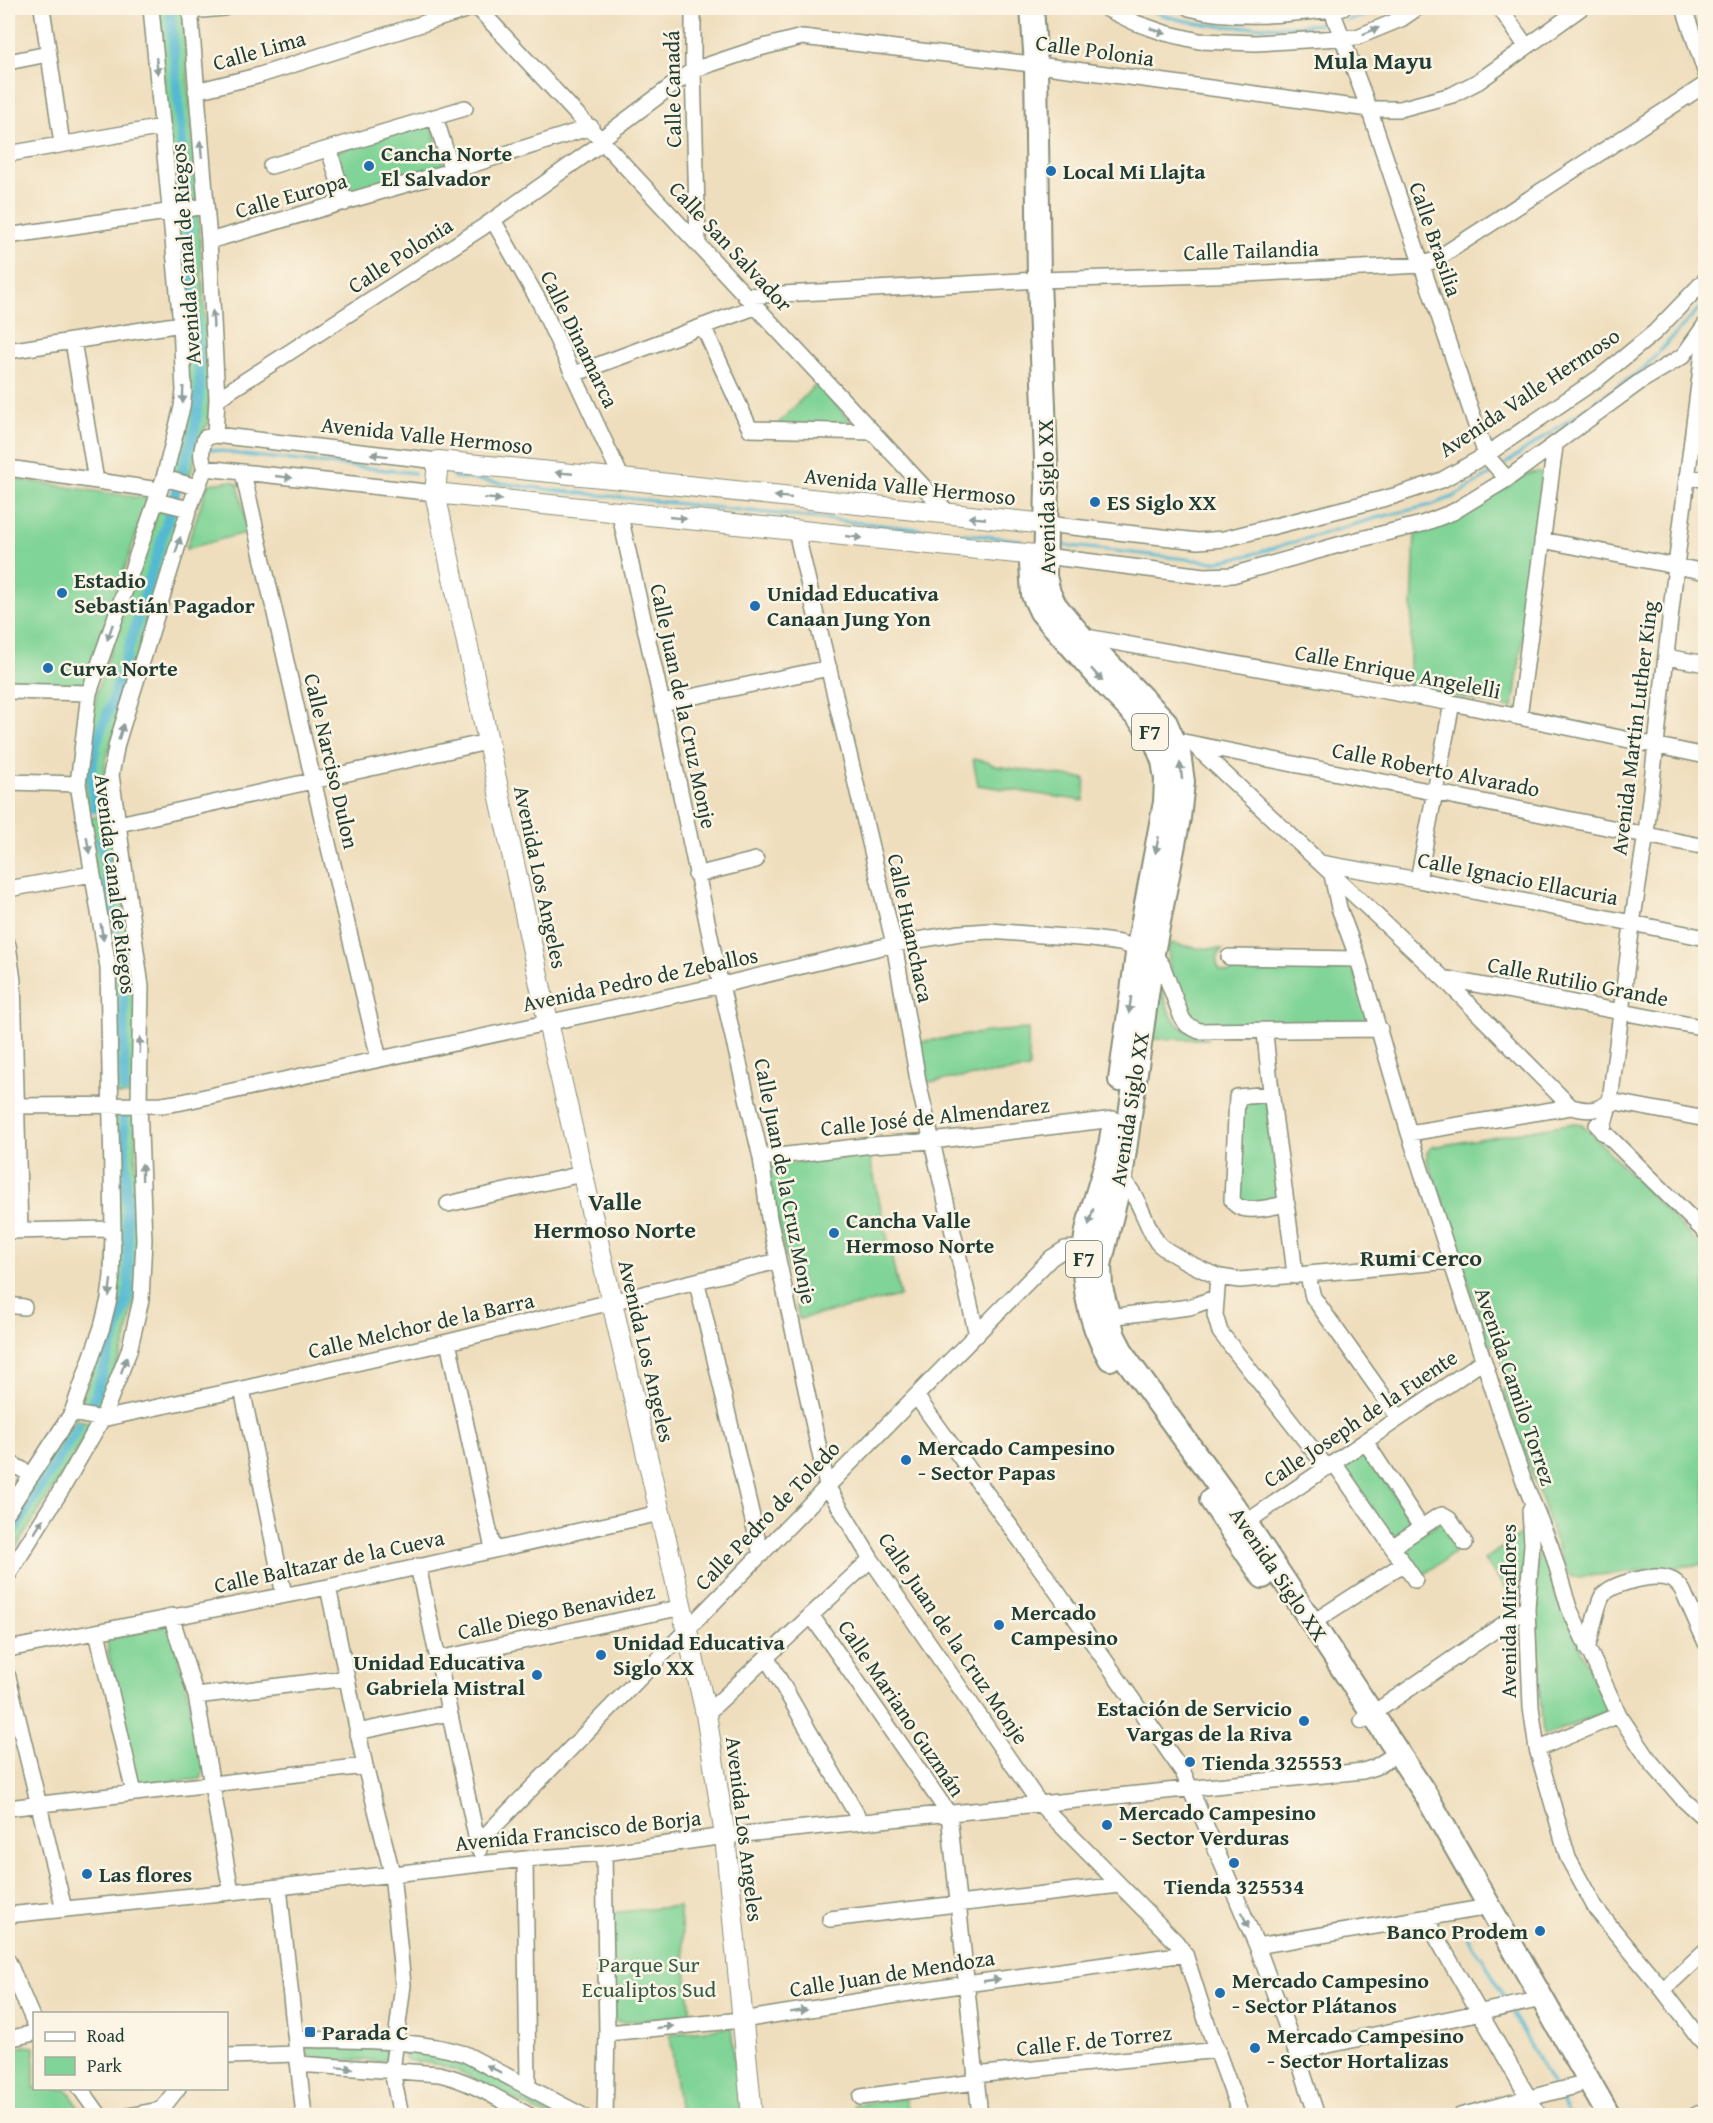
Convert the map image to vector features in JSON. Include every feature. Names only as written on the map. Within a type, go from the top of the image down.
[{"type":"highway","name":"Avenida Siglo XX","points":[[1022,8],[1029,64]]},
{"type":"highway","name":"Avenida Siglo XX","points":[[1032,8],[1029,64],[1041,524],[1033,595],[1041,612],[1142,722],[1175,743]]},
{"type":"highway","name":"Avenida Siglo XX","points":[[1038,556],[1055,605],[1081,636],[1160,714],[1175,743]]},
{"type":"highway","name":"Avenida Siglo XX","points":[[1175,743],[1163,760],[1166,779],[1165,802],[1113,1175],[1093,1247],[1084,1269],[1088,1301],[1101,1344],[1113,1365],[1189,1467],[1312,1623],[1367,1717]]},
{"type":"highway","name":"Avenida Siglo XX","points":[[1113,1175],[1110,1154],[1114,1119],[1145,950]]},
{"type":"highway","name":"Avenida Siglo XX","points":[[1093,1247],[1100,1265],[1101,1288],[1108,1317],[1114,1336],[1126,1359],[1367,1717],[1394,1756],[1426,1795],[1535,2001],[1592,2115]]},
{"type":"highway","name":"Avenida Siglo XX","points":[[1394,1756],[1477,1909],[1609,2115]]},
{"type":"main road","name":"Avenida Valle Hermoso","points":[[438,461],[1041,524]]},
{"type":"main road","name":"Avenida Los Angeles","points":[[438,461],[435,493],[487,742],[611,1304],[706,1713],[725,1836],[752,2115]]},
{"type":"main road","points":[[435,493],[1038,556]]},
{"type":"street","points":[[42,8],[62,144]]},
{"type":"street","name":"Avenida Canal de Riegos","points":[[8,1575],[102,1419],[129,1351],[141,1300],[144,1240],[139,1104],[141,986],[111,775],[112,762],[174,493],[184,391],[181,324],[151,8]]},
{"type":"street","points":[[190,9],[224,8]]},
{"type":"street","name":"Calle Lima","points":[[196,91],[257,76],[472,8]]},
{"type":"street","name":"Calle San Salvador","points":[[478,8],[950,515]]},
{"type":"street","name":"Calle Canadá","points":[[693,8],[698,243]]},
{"type":"street","points":[[1105,8],[1136,23],[1199,41],[1256,43],[1357,37],[1401,18],[1417,8]]},
{"type":"street","points":[[1189,8],[1231,15],[1277,15],[1335,8]]},
{"type":"street","name":"Calle Brasilia","points":[[1335,8],[1341,39],[1369,109],[1486,455],[1507,479]]},
{"type":"street","points":[[1500,8],[1526,46]]},
{"type":"street","name":"Calle Polonia","points":[[217,399],[404,280],[493,220],[598,136],[693,70],[802,37],[1029,64],[1369,109],[1400,109],[1452,95],[1479,81],[1581,8]]},
{"type":"street","points":[[1684,8],[1701,48],[1706,74]]},
{"type":"street","name":"Avenida Canal de Riegos","points":[[8,1511],[72,1413],[102,1327],[109,1299],[113,1229],[108,967],[78,784],[89,693],[174,493],[205,468],[201,460],[205,438],[215,435],[217,399],[209,241],[190,9]]},
{"type":"street","points":[[8,62],[48,54]]},
{"type":"street","name":"Calle Tailandia","points":[[574,374],[703,326],[750,301],[1035,280],[1245,274],[1422,265],[1435,260],[1706,84]]},
{"type":"street","points":[[271,166],[465,108]]},
{"type":"street","points":[[435,117],[452,171]]},
{"type":"street","points":[[8,154],[163,127]]},
{"type":"street","name":"Calle Europa","points":[[209,241],[452,171],[598,136]]},
{"type":"street","points":[[329,148],[345,202]]},
{"type":"street","points":[[8,237],[206,207]]},
{"type":"street","name":"Calle Dinamarca","points":[[493,220],[540,303],[622,479]]},
{"type":"street","name":"Avenida Valle Hermoso","points":[[1041,524],[1198,541],[1224,538],[1394,496],[1442,480],[1486,455],[1599,378],[1655,332],[1706,279]]},
{"type":"street","points":[[8,351],[181,324]]},
{"type":"street","points":[[703,326],[750,429],[873,432]]},
{"type":"street","points":[[1038,556],[1204,576],[1232,575],[1422,524],[1453,512],[1555,446],[1641,381],[1683,356],[1706,327]]},
{"type":"street","name":"Avenida Martin Luther King","points":[[1602,1132],[1610,1101],[1632,924],[1646,834],[1687,476],[1702,387],[1706,327]]},
{"type":"street","points":[[73,340],[96,481]]},
{"type":"street","name":"Avenida Valle Hermoso","points":[[215,435],[438,461]]},
{"type":"street","points":[[1519,717],[1555,446]]},
{"type":"street","points":[[8,468],[174,493]]},
{"type":"street","points":[[205,468],[435,493]]},
{"type":"street","name":"Calle Narciso Dulon","points":[[243,472],[379,1059]]},
{"type":"street","points":[[1687,476],[1706,480]]},
{"type":"street","name":"Calle Juan de la Cruz Monje","points":[[619,511],[662,703],[696,875],[761,1158],[769,1218],[828,1485],[871,1559],[1040,1804],[1176,1942],[1185,1954]]},
{"type":"street","name":"Calle Huanchaca","points":[[796,531],[894,944],[916,1075],[977,1335]]},
{"type":"street","points":[[1542,540],[1706,572]]},
{"type":"street","name":"Calle Enrique Angelelli","points":[[1081,636],[1452,704],[1706,756]]},
{"type":"street","points":[[1666,657],[1706,664]]},
{"type":"street","points":[[662,703],[830,668]]},
{"type":"street","points":[[8,692],[89,693]]},
{"type":"street","points":[[1418,880],[1452,704]]},
{"type":"street","points":[[118,824],[487,742]]},
{"type":"street","points":[[1175,743],[1320,863],[1443,978],[1572,1107]]},
{"type":"street","name":"Calle Roberto Alvarado","points":[[1175,743],[1435,792],[1706,847]]},
{"type":"street","points":[[8,782],[78,784]]},
{"type":"street","points":[[696,875],[756,860]]},
{"type":"street","name":"Calle Ignacio Ellacuria","points":[[1320,863],[1418,880],[1706,938]]},
{"type":"street","points":[[1355,896],[1369,872]]},
{"type":"street","points":[[8,889],[92,874]]},
{"type":"street","name":"Avenida Camilo Torrez","points":[[1332,875],[1340,908],[1380,1029],[1409,1132],[1483,1361],[1525,1484],[1551,1547],[1569,1608],[1619,1715],[1650,1761],[1683,1799],[1706,1820]]},
{"type":"street","name":"Avenida Pedro de Zeballos","points":[[12,1106],[162,1105],[182,1102],[722,985],[894,944],[960,933],[990,931],[1092,939],[1145,950]]},
{"type":"street","points":[[8,945],[14,981],[12,1106],[14,1231],[113,1229]]},
{"type":"street","points":[[1145,950],[1162,965],[1177,1010],[1187,1025],[1199,1031],[1380,1029]]},
{"type":"street","points":[[1228,957],[1358,959]]},
{"type":"street","name":"Calle Rutilio Grande","points":[[1443,978],[1706,1028]]},
{"type":"street","points":[[1265,1031],[1270,1094],[1287,1204],[1302,1276],[1313,1297],[1400,1418]]},
{"type":"street","points":[[1270,1094],[1237,1096],[1232,1200],[1240,1209],[1287,1204]]},
{"type":"street","points":[[1409,1132],[1572,1107],[1587,1111],[1601,1109],[1610,1101],[1706,1119]]},
{"type":"street","points":[[1587,1111],[1602,1132],[1706,1233]]},
{"type":"street","name":"Calle José de Almendarez","points":[[761,1158],[873,1145],[932,1141],[1114,1119]]},
{"type":"street","points":[[448,1204],[582,1174]]},
{"type":"street","points":[[1113,1175],[1131,1192],[1157,1242],[1167,1251],[1218,1276],[1240,1280],[1451,1262]]},
{"type":"street","name":"Calle Pedro de Toledo","points":[[478,1842],[1051,1258],[1065,1249],[1093,1247]]},
{"type":"street","name":"Calle Melchor de la Barra","points":[[72,1413],[102,1419],[242,1389],[611,1304],[778,1261]]},
{"type":"street","points":[[1218,1276],[1215,1315],[1220,1332],[1330,1465],[1415,1580]]},
{"type":"street","points":[[697,1282],[761,1555]]},
{"type":"street","points":[[1108,1317],[1190,1307],[1215,1298]]},
{"type":"street","points":[[8,1305],[24,1307]]},
{"type":"street","points":[[448,1342],[493,1549]]},
{"type":"street","name":"Calle Joseph de la Fuente","points":[[1239,1528],[1483,1361]]},
{"type":"street","points":[[242,1389],[284,1595]]},
{"type":"street","points":[[916,1396],[1099,1650],[1183,1772],[1257,1947],[1317,2115]]},
{"type":"street","points":[[1365,1441],[1421,1527]]},
{"type":"street","points":[[8,1462],[32,1475]]},
{"type":"street","name":"Avenida Miraflores","points":[[1525,1484],[1532,1519],[1527,1608],[1531,1707],[1537,1749],[1568,1858],[1596,1909],[1664,1990],[1706,2047]]},
{"type":"street","name":"Calle Baltazar de la Cueva","points":[[8,1649],[328,1587],[660,1514]]},
{"type":"street","points":[[1392,1547],[1437,1517],[1446,1516],[1465,1543]]},
{"type":"street","points":[[706,1713],[871,1559]]},
{"type":"street","points":[[1312,1623],[1403,1564]]},
{"type":"street","points":[[418,1566],[478,1842],[480,1864]]},
{"type":"street","points":[[1587,1649],[1598,1607],[1602,1597],[1609,1590],[1617,1584],[1662,1577],[1678,1584],[1683,1591],[1706,1643]]},
{"type":"street","points":[[328,1587],[364,1767],[392,1873],[403,1985],[392,2071],[401,2115]]},
{"type":"street","name":"Calle Diego Benavidez","points":[[438,1659],[683,1608]]},
{"type":"street","points":[[1367,1717],[1527,1608]]},
{"type":"street","name":"Calle Mariano Guzmán","points":[[811,1615],[948,1814],[980,2115]]},
{"type":"street","points":[[171,1616],[196,1696],[210,1785],[231,1891]]},
{"type":"street","points":[[97,1632],[134,1793]]},
{"type":"street","points":[[766,1658],[861,1822]]},
{"type":"street","points":[[8,1677],[12,1712],[64,1909]]},
{"type":"street","points":[[196,1696],[346,1677]]},
{"type":"street","points":[[357,1732],[449,1713]]},
{"type":"street","points":[[1537,1749],[1619,1715]]},
{"type":"street","name":"Avenida Francisco de Borja","points":[[8,1915],[604,1852],[725,1836],[1364,1771],[1394,1756]]},
{"type":"street","points":[[8,1808],[364,1767]]},
{"type":"street","points":[[604,1852],[607,2033],[605,2115]]},
{"type":"street","points":[[525,1859],[528,2085]]},
{"type":"street","points":[[830,1919],[1119,1884]]},
{"type":"street","points":[[279,1887],[304,2115]]},
{"type":"street","points":[[1257,1947],[1477,1909]]},
{"type":"street","points":[[1426,1918],[1539,2115]]},
{"type":"street","points":[[1664,1990],[1706,1950]]},
{"type":"street","points":[[1185,1954],[1209,2029],[1241,2115]]},
{"type":"street","name":"Calle Juan de Mendoza","points":[[607,2033],[742,2020],[966,1984],[1185,1954]]},
{"type":"street","points":[[8,1961],[33,2020]]},
{"type":"street","points":[[1296,2052],[1535,2001]]},
{"type":"street","points":[[8,2039],[33,2033]]},
{"type":"street","points":[[228,2056],[394,2044],[436,2047],[465,2054],[583,2115]]},
{"type":"street","name":"Calle F. de Torrez","points":[[861,2097],[976,2079],[1218,2050]]},
{"type":"street","points":[[297,2052],[392,2071],[439,2074],[455,2078],[530,2115]]},
{"type":"street","points":[[1460,2115],[1576,2086]]},
{"type":"street","points":[[81,2090],[100,2115]]},
{"type":"street","points":[[128,2115],[158,2113],[176,2090]]},
{"type":"street","points":[[1694,2115],[1706,2110]]},
{"type":"green space","points":[[157,8],[183,8],[197,200],[176,202]]},
{"type":"green space","points":[[431,123],[445,167],[348,196],[334,152]]},
{"type":"green space","points":[[198,213],[210,388],[208,423],[201,437],[189,479],[169,473],[188,411],[178,216]]},
{"type":"green space","points":[[817,383],[857,429],[776,426]]},
{"type":"green space","points":[[1539,472],[1545,476],[1513,708],[1409,687],[1415,533],[1469,511],[1524,476]]},
{"type":"green space","name":"Estadio Sebastián Pagador","points":[[8,478],[148,499],[85,687],[8,687]]},
{"type":"green space","points":[[232,481],[238,484],[248,532],[186,549],[209,484]]},
{"type":"green space","points":[[159,507],[181,513],[105,764],[108,808],[86,811],[84,759],[97,691]]},
{"type":"green space","points":[[973,759],[995,766],[1085,779],[1084,801],[978,785]]},
{"type":"green space","points":[[112,814],[137,988],[134,1095],[116,1095],[90,818]]},
{"type":"green space","points":[[1169,943],[1197,948],[1223,949],[1218,956],[1217,964],[1220,970],[1228,973],[1237,970],[1240,961],[1353,966],[1369,1022],[1204,1025],[1189,1017],[1181,1005],[1170,969]]},
{"type":"green space","points":[[1160,980],[1169,1012],[1179,1026],[1197,1036],[1209,1039],[1152,1039]]},
{"type":"green space","points":[[1028,1029],[1029,1069],[921,1083],[914,1043],[988,1032]]},
{"type":"green space","points":[[1267,1099],[1282,1201],[1242,1205],[1235,1193],[1240,1104]]},
{"type":"green space","points":[[135,1110],[138,1282],[125,1345],[98,1412],[79,1408],[107,1329],[115,1111]]},
{"type":"green space","points":[[1574,1123],[1582,1124],[1705,1251],[1705,1564],[1579,1577],[1573,1577],[1566,1571],[1503,1390],[1509,1384],[1496,1344],[1488,1344],[1443,1202],[1427,1160],[1427,1152],[1432,1147]]},
{"type":"green space","name":"Cancha Valle Hermoso Norte","points":[[859,1153],[869,1154],[900,1296],[799,1319],[766,1167]]},
{"type":"green space","points":[[75,1419],[92,1423],[8,1561],[8,1522]]},
{"type":"green space","points":[[1366,1453],[1410,1519],[1409,1528],[1397,1537],[1389,1536],[1344,1468]]},
{"type":"green space","points":[[1439,1523],[1443,1524],[1457,1541],[1457,1545],[1453,1554],[1417,1579],[1401,1554],[1403,1545]]},
{"type":"green space","points":[[1526,1531],[1521,1596],[1518,1605],[1484,1560]]},
{"type":"green space","points":[[1542,1549],[1581,1652],[1609,1711],[1543,1736],[1534,1613],[1538,1554]]},
{"type":"green space","points":[[171,1624],[205,1767],[201,1779],[137,1785],[107,1640]]},
{"type":"green space","name":"Parque Sur Ecualiptos Sud","points":[[679,1906],[691,2015],[615,2021],[613,2018],[611,1913]]},
{"type":"green space","name":"Parque Sur Ecualiptos Sud","points":[[731,2027],[741,2115],[680,2115],[670,2034]]},
{"type":"green space","points":[[307,2046],[383,2048],[388,2051],[386,2060],[383,2061],[312,2059],[308,2057]]},
{"type":"green space","points":[[33,2047],[33,2090],[68,2090],[84,2115],[8,2115],[8,2049]]},
{"type":"green space","points":[[407,2050],[455,2057],[570,2115],[544,2115],[463,2073],[439,2065],[407,2060],[403,2054]]},
{"type":"green space","points":[[905,2098],[908,2115],[856,2115],[854,2105]]},
{"type":"waterway","points":[[170,8],[186,190]]},
{"type":"waterway","points":[[1143,8],[1165,16],[1209,25],[1275,27],[1322,24]]},
{"type":"waterway","points":[[1347,20],[1375,14],[1387,8]]},
{"type":"waterway","points":[[95,809],[91,774],[96,743],[115,693],[195,429],[200,388],[188,221]]},
{"type":"waterway","points":[[1505,464],[1643,369],[1706,301]]},
{"type":"waterway","points":[[210,449],[244,455],[415,473]]},
{"type":"waterway","points":[[1062,545],[1213,562],[1246,556],[1376,518],[1431,505],[1453,497],[1491,474]]},
{"type":"waterway","points":[[453,477],[561,491],[1021,540]]},
{"type":"waterway","points":[[101,841],[123,972],[124,1089]]},
{"type":"waterway","points":[[93,1400],[127,1300],[129,1286],[124,1119]]},
{"type":"waterway","points":[[8,1540],[78,1427]]},
{"type":"waterway","points":[[1463,1930],[1486,1964],[1505,1999]]},
{"type":"waterway","points":[[1513,2014],[1552,2084]]},
{"type":"waterway","points":[[1561,2099],[1570,2116]]},
{"type":"place","name":"Cancha Norte El Salvador","points":[[369,166]]},
{"type":"place","name":"Local Mi Llajta","points":[[1051,171]]},
{"type":"place","name":"ES Siglo XX","points":[[1095,502]]},
{"type":"place","name":"Estadio Sebastián Pagador","points":[[62,593]]},
{"type":"place","name":"Unidad Educativa Canaan Jung Yon","points":[[755,606]]},
{"type":"place","name":"Curva Norte","points":[[48,668]]},
{"type":"place","name":"Cancha Valle Hermoso Norte","points":[[834,1233]]},
{"type":"place","name":"Mercado Campesino - Sector Papas","points":[[906,1460]]},
{"type":"place","name":"Mercado Campesino","points":[[999,1625]]},
{"type":"place","name":"Unidad Educativa Siglo XX","points":[[601,1655]]},
{"type":"place","name":"Unidad Educativa Gabriela Mistral","points":[[537,1675]]},
{"type":"place","name":"Estación de Servicio Vargas de la Riva","points":[[1304,1721]]},
{"type":"place","name":"Tienda 325553","points":[[1190,1762]]},
{"type":"place","name":"Mercado Campesino - Sector Verduras","points":[[1107,1825]]},
{"type":"place","name":"Tienda 325534","points":[[1234,1863]]},
{"type":"place","name":"Las flores","points":[[87,1874]]},
{"type":"place","name":"Banco Prodem","points":[[1540,1931]]},
{"type":"place","name":"Mercado Campesino - Sector Plátanos","points":[[1220,1993]]},
{"type":"place","name":"Parada C","points":[[310,2032]]},
{"type":"place","name":"Mercado Campesino - Sector Hortalizas","points":[[1255,2048]]},
{"type":"district","name":"Mula Mayu","points":[[1373,61]]},
{"type":"district","name":"Valle Hermoso Norte","points":[[615,1216]]},
{"type":"district","name":"Rumi Cerco","points":[[1421,1258]]}]
